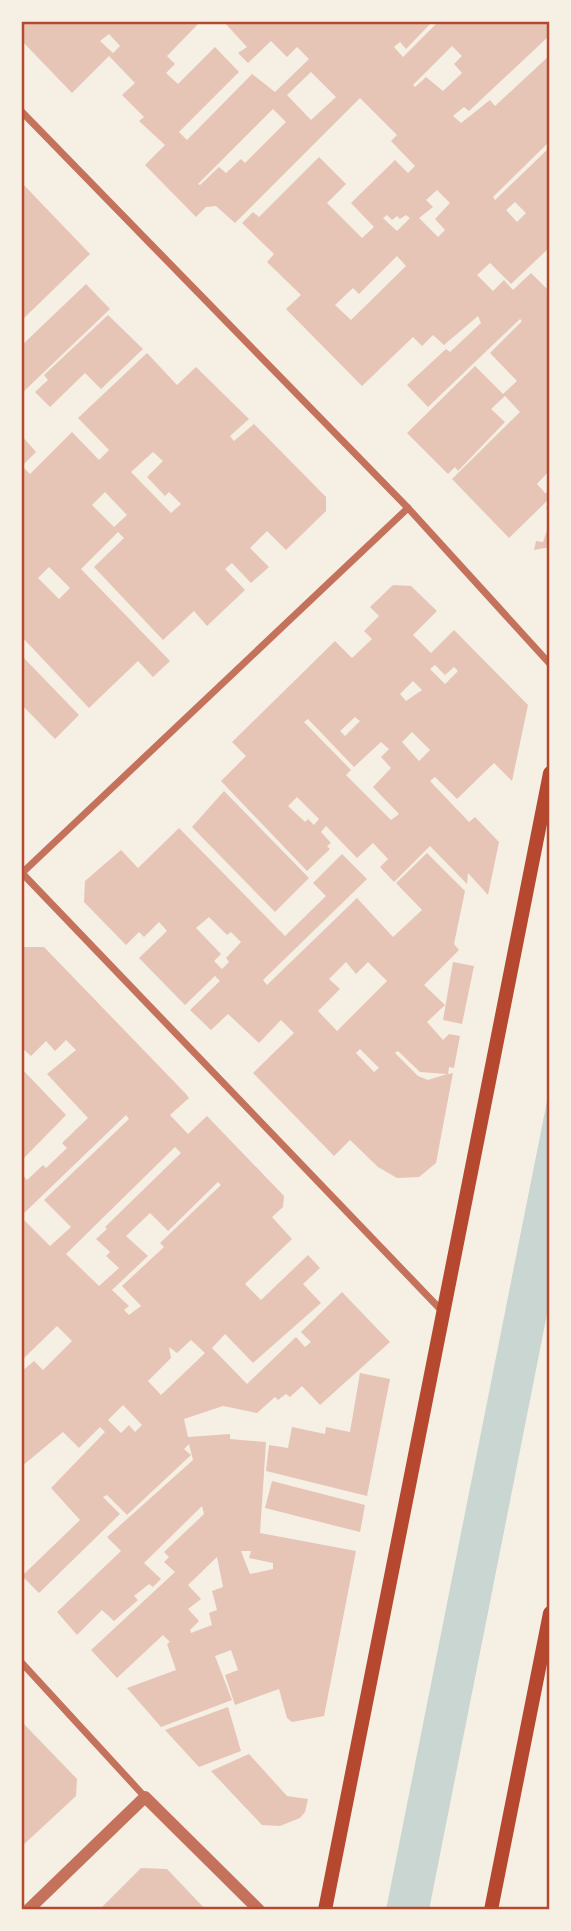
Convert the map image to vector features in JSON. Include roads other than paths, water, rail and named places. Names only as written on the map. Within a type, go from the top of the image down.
[{"type":"main road","points":[[325,1910],[550,773]]},
{"type":"main road","points":[[491,1910],[550,1613]]},
{"type":"street","points":[[21,111],[408,508],[550,664]]},
{"type":"street","points":[[408,508],[21,873],[443,1312]]},
{"type":"street","points":[[21,1662],[145,1797],[260,1910]]},
{"type":"street","points":[[28,1910],[145,1797]]}]
